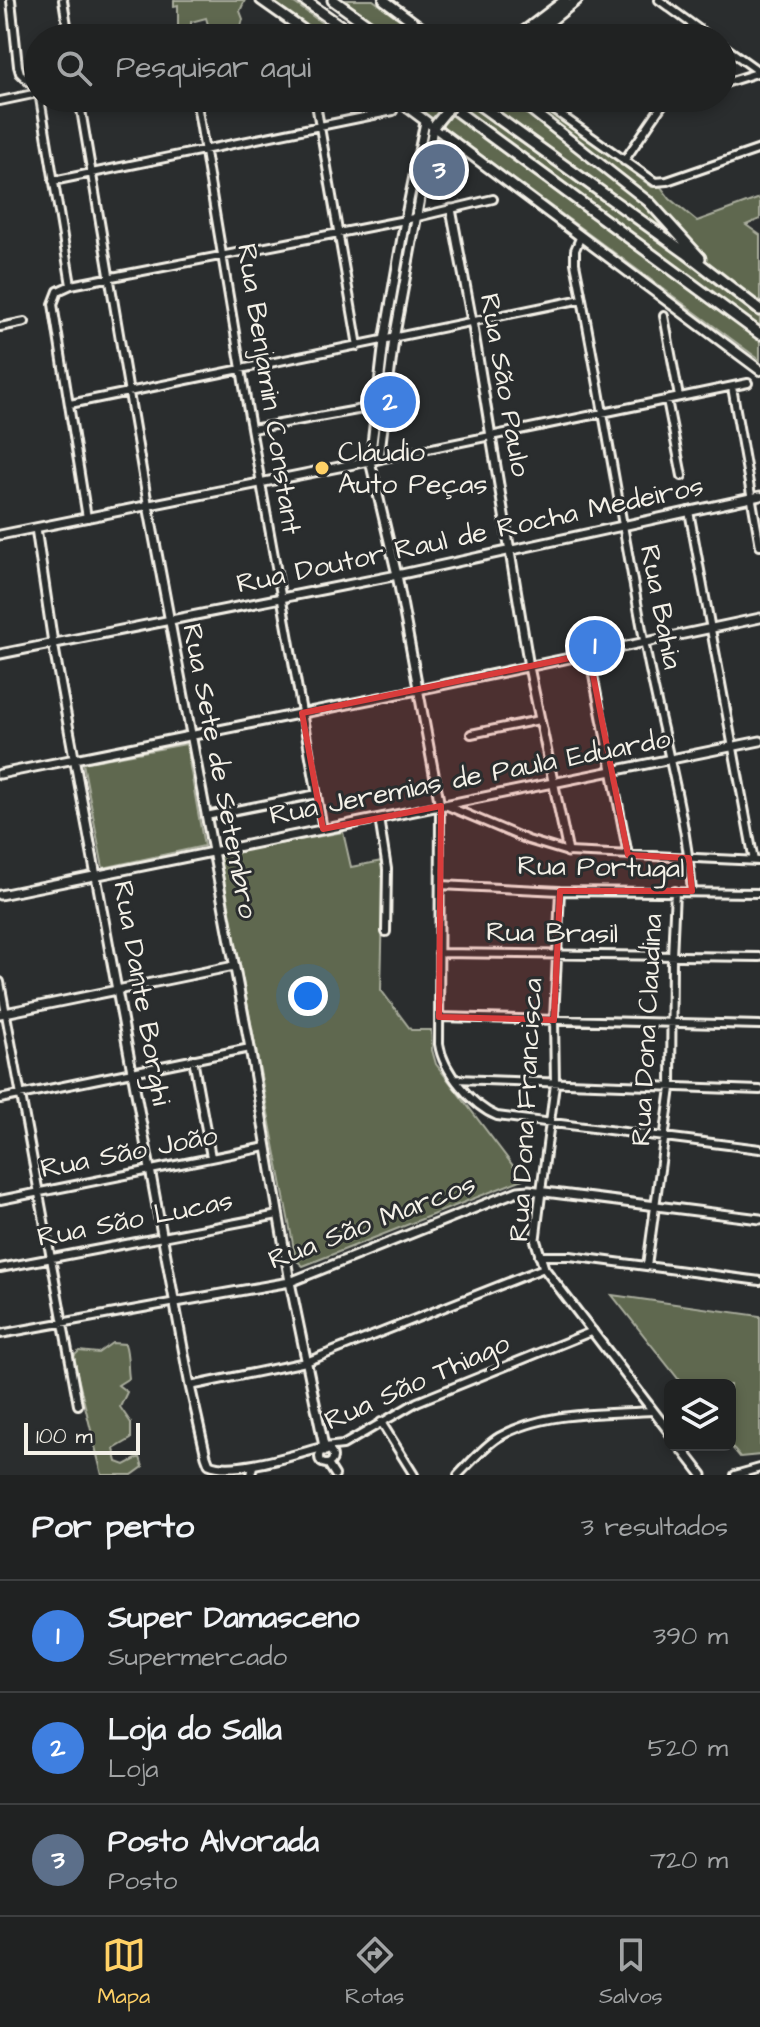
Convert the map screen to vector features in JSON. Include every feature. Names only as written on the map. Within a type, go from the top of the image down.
[{"type":"main road","points":[[261,0],[295,24]]},
{"type":"main road","points":[[304,0],[337,24]]},
{"type":"main road","points":[[333,0],[366,24]]},
{"type":"main road","points":[[384,0],[416,24]]},
{"type":"main road","points":[[540,24],[570,1]]},
{"type":"main road","points":[[411,112],[431,130],[760,370]]},
{"type":"main road","points":[[431,130],[446,112]]},
{"type":"main road","points":[[458,112],[760,334]]},
{"type":"main road","points":[[489,112],[760,310]]},
{"type":"main road","points":[[535,112],[650,203],[713,273]]},
{"type":"street","points":[[11,0],[18,66],[24,77]]},
{"type":"street","points":[[63,0],[67,24]]},
{"type":"street","points":[[659,0],[691,24]]},
{"type":"street","points":[[736,55],[760,72]]},
{"type":"street","points":[[736,80],[760,72]]},
{"type":"street","points":[[0,101],[24,97]]},
{"type":"street","points":[[42,112],[71,285]]},
{"type":"street","name":"Rua Sete de Setembro","points":[[81,112],[148,505],[250,1048],[290,1282],[324,1449]]},
{"type":"street","name":"Rua Benjamin Constant","points":[[199,112],[323,829]]},
{"type":"street","points":[[318,112],[358,346]]},
{"type":"street","points":[[53,181],[388,112]]},
{"type":"street","points":[[556,112],[655,182],[667,181],[760,149]]},
{"type":"street","points":[[624,161],[657,112]]},
{"type":"street","points":[[374,460],[431,130]]},
{"type":"street","points":[[431,130],[405,220],[384,341],[375,406],[374,460],[443,805],[439,953],[441,1054],[456,1079],[484,1109],[497,1116],[760,1149]]},
{"type":"street","points":[[87,518],[53,304],[56,292],[71,285],[405,220],[493,199]]},
{"type":"street","name":"Rua São Paulo","points":[[451,209],[529,667],[568,852]]},
{"type":"street","name":"Rua Bahia","points":[[580,238],[575,250],[575,263],[644,643],[689,858],[692,891]]},
{"type":"street","points":[[70,404],[582,299]]},
{"type":"street","points":[[664,316],[679,397]]},
{"type":"street","points":[[0,327],[25,322]]},
{"type":"street","points":[[0,535],[748,383]]},
{"type":"street","points":[[732,387],[756,497],[760,546]]},
{"type":"street","points":[[667,400],[682,476]]},
{"type":"street","points":[[252,429],[385,405]]},
{"type":"street","name":"Rua Doutor Raul de Rocha Medeiros","points":[[0,654],[397,575],[756,497]]},
{"type":"street","points":[[443,805],[528,840],[568,852],[757,861],[731,746],[689,511]]},
{"type":"street","name":"Rua Dante Borghi","points":[[36,528],[53,643],[190,1386],[209,1464]]},
{"type":"street","points":[[0,774],[760,618]]},
{"type":"street","points":[[589,654],[628,855]]},
{"type":"street","points":[[471,734],[539,720]]},
{"type":"street","name":"Rua Jeremias de Paula Eduardo","points":[[0,895],[760,741]]},
{"type":"street","points":[[206,816],[317,794]]},
{"type":"street","points":[[379,818],[387,869],[386,932]]},
{"type":"street","name":"Rua Portugal","points":[[441,885],[560,891],[760,893]]},
{"type":"street","name":"Rua Dona Francisca","points":[[560,891],[554,1020],[555,1084],[535,1239],[544,1268],[664,1425]]},
{"type":"street","name":"Rua Dona Claudina","points":[[647,1266],[667,1138],[671,1088],[675,891]]},
{"type":"street","name":"Rua Brasil","points":[[439,953],[760,957]]},
{"type":"street","points":[[3,1013],[234,966]]},
{"type":"street","points":[[0,982],[3,1013],[21,1093],[78,1405]]},
{"type":"street","points":[[439,1017],[760,1025]]},
{"type":"street","points":[[0,1099],[250,1048]]},
{"type":"street","points":[[193,1059],[211,1157]]},
{"type":"street","points":[[456,1079],[760,1090]]},
{"type":"street","name":"Rua São João","points":[[0,1200],[266,1147]]},
{"type":"street","name":"Rua São Marcos","points":[[0,1334],[290,1282],[518,1191],[541,1191],[760,1219]]},
{"type":"street","name":"Rua São Lucas","points":[[0,1268],[278,1215]]},
{"type":"street","points":[[539,1256],[570,1256],[760,1281]]},
{"type":"street","points":[[190,1386],[306,1362],[544,1268]]},
{"type":"street","name":"Rua São Thiago","points":[[209,1464],[226,1469],[253,1466],[343,1445],[417,1402],[593,1331]]},
{"type":"street","points":[[458,1475],[497,1438],[529,1423],[653,1411]]},
{"type":"street","points":[[381,1422],[414,1475]]},
{"type":"street","points":[[324,1449],[319,1456],[335,1475]]},
{"type":"street","points":[[684,1451],[702,1475]]},
{"type":"street","points":[[319,1475],[326,1464]]},
{"type":"street","points":[[251,1475],[253,1466]]},
{"type":"street","points":[[735,1475],[760,1468]]},
{"type":"highlighted area","points":[[589,654],[628,855],[689,858],[692,891],[560,891],[554,1020],[439,1017],[441,806],[323,829],[302,713]]},
{"type":"green space","points":[[174,0],[245,0],[240,11],[242,24],[208,24],[206,18],[191,24],[178,24],[178,5],[174,6]]},
{"type":"green space","points":[[268,0],[290,0],[323,24],[303,24]]},
{"type":"green space","points":[[343,0],[373,0],[406,24],[376,24]]},
{"type":"green space","points":[[423,112],[446,112],[760,341],[760,360]]},
{"type":"green space","points":[[465,112],[478,112],[683,259],[760,318],[760,328]]},
{"type":"green space","points":[[499,112],[527,113],[647,205],[662,228]]},
{"type":"green space","points":[[540,112],[552,112],[652,187],[661,187],[670,199],[697,221],[760,198],[760,219],[746,225],[760,235],[760,305],[716,272],[649,197]]},
{"type":"green space","points":[[186,744],[204,846],[103,868],[83,763]]},
{"type":"green space","points":[[343,832],[351,867],[382,861],[384,865],[381,990],[411,1030],[431,1030],[436,1064],[523,1179],[303,1266],[296,1260],[219,855]]},
{"type":"green space","points":[[612,1295],[760,1316],[760,1455],[740,1457],[735,1451],[736,1379],[678,1379]]},
{"type":"green space","points":[[112,1343],[125,1344],[126,1348],[129,1378],[118,1385],[127,1392],[120,1407],[131,1423],[131,1439],[114,1449],[117,1462],[125,1465],[140,1457],[143,1467],[132,1475],[102,1475],[73,1357],[79,1351],[98,1353]]},
{"type":"place","name":"Posto Alvorada","points":[[439,170]]},
{"type":"place","name":"Loja do Salla","points":[[390,402]]},
{"type":"place","name":"Cláudio Auto Peças","points":[[322,468]]},
{"type":"place","name":"Super Damasceno","points":[[595,646]]}]
